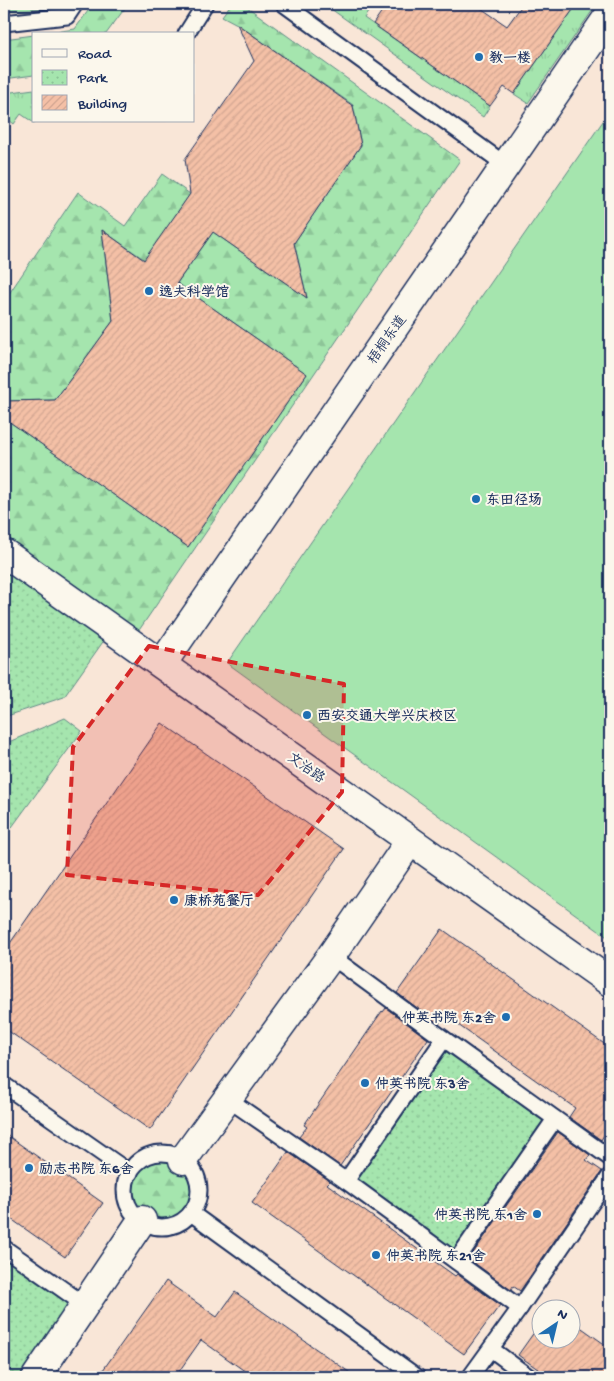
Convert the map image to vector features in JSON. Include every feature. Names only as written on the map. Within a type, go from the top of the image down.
[{"type":"street","name":"梧桐东道","points":[[162,664],[610,14]]},
{"type":"street","name":"文治路","points":[[4,553],[610,982]]},
{"type":"street","points":[[183,1160],[331,956],[410,841]]},
{"type":"street","points":[[36,1377],[142,1220]]},
{"type":"lane","points":[[4,22],[67,16],[76,4]]},
{"type":"lane","points":[[187,32],[206,4]]},
{"type":"lane","points":[[284,4],[507,166]]},
{"type":"lane","points":[[331,956],[610,1158]]},
{"type":"lane","points":[[346,1181],[444,1039]]},
{"type":"lane","points":[[4,1085],[130,1173]]},
{"type":"lane","points":[[228,1099],[346,1181],[520,1308]]},
{"type":"lane","points":[[456,1261],[555,1119]]},
{"type":"lane","points":[[169,1154],[183,1160],[190,1166],[199,1183],[196,1204],[191,1213],[183,1220],[164,1227],[155,1226],[142,1220],[133,1212],[126,1197],[130,1173],[140,1161],[151,1155],[169,1154]]},
{"type":"lane","points":[[470,1377],[520,1308],[610,1176]]},
{"type":"lane","points":[[191,1213],[417,1377]]},
{"type":"lane","points":[[4,1248],[85,1305]]},
{"type":"lane","points":[[491,1348],[529,1377]]},
{"type":"highlighted area","points":[[149,646],[344,684],[342,792],[258,895],[67,875],[73,747]]},
{"type":"shaded area","name":"西安交通大学兴庆校区","points":[[4,4],[610,4],[610,1377],[4,1377]]},
{"type":"green space","points":[[4,4],[50,4],[47,8],[4,11]]},
{"type":"green space","points":[[93,4],[128,4],[107,32],[55,32],[75,29]]},
{"type":"green space","points":[[231,4],[243,4],[460,160],[131,642],[4,553],[4,418],[188,547],[307,374],[177,283],[213,232],[307,298],[294,243],[361,145],[353,105],[237,24],[222,16]]},
{"type":"green space","points":[[324,4],[373,5],[364,18],[490,106],[483,117]]},
{"type":"green space","points":[[577,4],[597,4],[528,103],[514,94]]},
{"type":"green space","points":[[32,35],[32,75],[4,79],[4,39]]},
{"type":"green space","points":[[32,89],[32,122],[21,114],[14,124],[4,116],[4,93]]},
{"type":"green space","name":"东田径场","points":[[610,111],[610,939],[227,663]]},
{"type":"green space","points":[[162,174],[190,194],[145,260],[102,230],[113,321],[55,400],[4,401],[4,301],[78,192],[125,226]]},
{"type":"green space","points":[[4,553],[112,629],[64,697],[4,717]]},
{"type":"green space","points":[[65,718],[82,731],[4,838],[4,744]]},
{"type":"green space","points":[[444,1039],[555,1119],[456,1261],[346,1181]]},
{"type":"green space","points":[[169,1154],[188,1164],[196,1176],[198,1190],[196,1204],[188,1216],[176,1224],[155,1226],[136,1216],[128,1204],[126,1183],[136,1164],[148,1156]]},
{"type":"green space","points":[[4,1248],[85,1305],[36,1377],[4,1377]]},
{"type":"building","name":"教一楼","points":[[387,4],[475,4],[507,26],[523,4],[577,4],[514,94],[504,87],[490,106],[373,24]]},
{"type":"building","name":"逸夫科学馆","points":[[237,24],[353,106],[361,145],[294,243],[307,298],[213,232],[177,283],[307,374],[188,547],[4,418],[4,401],[55,400],[113,321],[102,230],[144,260],[190,194],[185,159],[254,61]]},
{"type":"building","name":"康桥苑餐厅","points":[[162,723],[344,849],[150,1130],[4,1028],[4,952]]},
{"type":"building","name":"仲英书院 东2舍","points":[[442,929],[610,1048],[610,1126],[601,1140],[569,1117],[575,1108],[444,1015],[439,1024],[397,993]]},
{"type":"building","name":"仲英书院 东3舍","points":[[386,1008],[428,1039],[340,1166],[299,1137],[307,1127],[304,1125],[382,1011]]},
{"type":"building","name":"仲英书院 东1舍","points":[[558,1132],[590,1155],[586,1160],[602,1171],[520,1291],[513,1286],[511,1290],[469,1259]]},
{"type":"building","name":"励志书院 东6舍","points":[[4,1133],[103,1203],[65,1257],[4,1214]]},
{"type":"building","name":"仲英书院 东21舍","points":[[288,1152],[330,1181],[327,1184],[455,1276],[457,1274],[500,1305],[464,1354],[252,1203]]},
{"type":"building","points":[[166,1281],[217,1317],[235,1292],[356,1377],[253,1377],[201,1340],[175,1377],[98,1377]]},
{"type":"building","points":[[582,1328],[610,1348],[610,1377],[549,1377],[518,1355],[532,1335],[532,1348],[582,1348]]},
{"type":"place","name":"教一楼","points":[[479,57]]},
{"type":"place","name":"逸夫科学馆","points":[[149,291]]},
{"type":"place","name":"东田径场","points":[[476,499]]},
{"type":"place","name":"西安交通大学兴庆校区","points":[[307,715]]},
{"type":"place","name":"康桥苑餐厅","points":[[174,900]]},
{"type":"place","name":"仲英书院 东2舍","points":[[506,1017]]},
{"type":"place","name":"仲英书院 东3舍","points":[[365,1083]]},
{"type":"place","name":"励志书院 东6舍","points":[[29,1168]]},
{"type":"place","name":"仲英书院 东1舍","points":[[537,1214]]},
{"type":"place","name":"仲英书院 东21舍","points":[[376,1255]]}]
